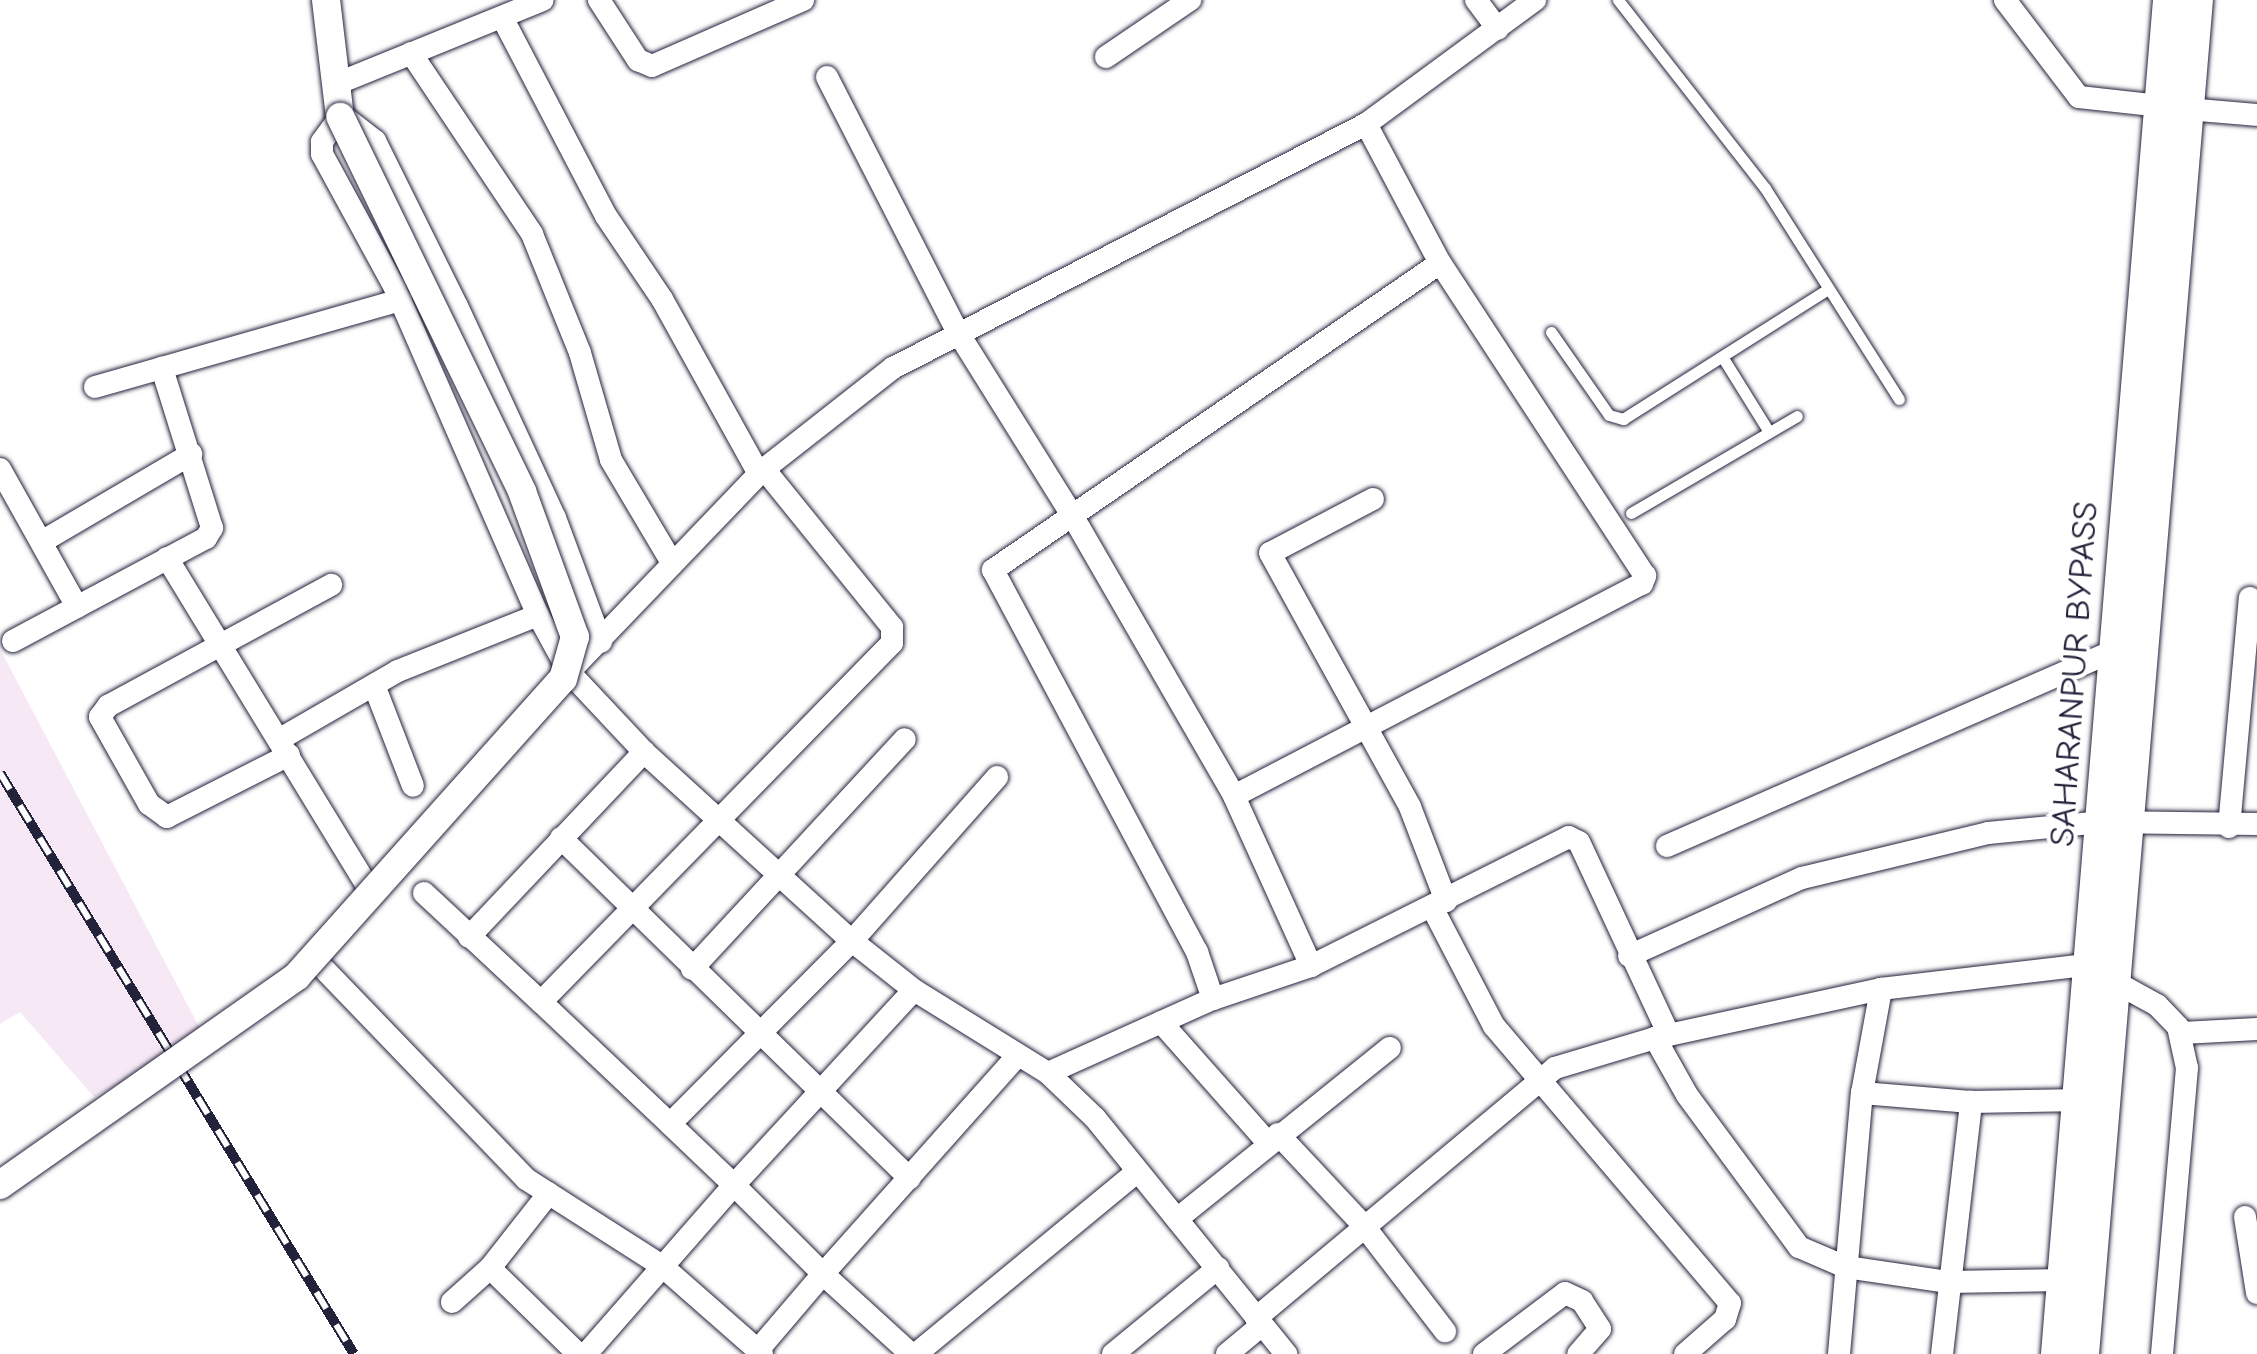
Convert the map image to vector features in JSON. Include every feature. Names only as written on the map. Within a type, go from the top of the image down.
[{"type":"main road","name":"SAHARANPUR BYPASS","points":[[2057,1354],[2082,1100],[2104,973],[2116,824],[2114,650],[2179,37],[2169,0]]},
{"type":"main road","points":[[2179,37],[2197,0]]},
{"type":"main road","points":[[2116,824],[2173,107]]},
{"type":"main road","points":[[2083,1354],[2104,973]]},
{"type":"street","points":[[0,1184],[298,976],[564,679],[575,637],[522,491],[340,115],[326,0]]},
{"type":"street","points":[[336,84],[544,0]]},
{"type":"street","points":[[598,0],[648,66],[802,0]]},
{"type":"street","points":[[1106,57],[1190,0]]},
{"type":"street","points":[[1476,0],[1498,28]]},
{"type":"street","points":[[570,672],[761,472],[893,368],[956,331],[1366,124],[1535,0]]},
{"type":"street","points":[[2005,0],[2079,97],[2257,115]]},
{"type":"street","points":[[503,18],[606,216],[662,299],[761,472],[895,636],[541,1002]]},
{"type":"street","points":[[411,54],[532,234],[580,354],[612,460],[672,561]]},
{"type":"street","points":[[826,77],[956,331],[1072,515],[1234,796],[1311,966]]},
{"type":"street","points":[[340,115],[320,148],[400,300],[538,615],[570,672],[644,752],[852,941],[914,990],[1048,1073],[1177,1219],[1286,1354]]},
{"type":"street","points":[[340,115],[375,141],[449,289],[555,518],[601,642]]},
{"type":"street","points":[[1234,796],[1642,584],[1645,576],[1440,263],[1366,124]]},
{"type":"street","points":[[1213,999],[1188,935],[994,574],[995,566],[1440,263]]},
{"type":"street","points":[[94,387],[400,300]]},
{"type":"street","points":[[13,641],[206,538],[214,523],[162,368]]},
{"type":"street","points":[[43,541],[191,454]]},
{"type":"street","points":[[0,470],[77,606]]},
{"type":"street","points":[[1373,499],[1270,553],[1410,807],[1440,905],[1494,1026],[1535,1080],[1730,1303],[1725,1319],[1685,1354]]},
{"type":"street","points":[[167,558],[365,882]]},
{"type":"street","points":[[331,585],[220,642],[102,712],[149,804],[159,814],[175,816],[285,747],[374,684],[538,615]]},
{"type":"street","points":[[2229,827],[2250,598]]},
{"type":"street","points":[[1667,846],[2114,650]]},
{"type":"street","points":[[374,684],[414,786]]},
{"type":"street","points":[[692,968],[780,878],[905,739]]},
{"type":"street","points":[[469,937],[644,752]]},
{"type":"street","points":[[670,1124],[852,941],[997,777]]},
{"type":"street","points":[[1628,956],[1802,878],[1988,833],[2116,824],[2257,824]]},
{"type":"street","points":[[562,838],[758,1035],[908,1178]]},
{"type":"street","points":[[1048,1073],[1213,999],[1311,966],[1575,839],[1662,1037],[1784,1236],[1846,1267],[1949,1282],[2064,1280]]},
{"type":"street","points":[[424,893],[823,1274],[925,1351],[1137,1172]]},
{"type":"street","points":[[326,970],[526,1179],[662,1266],[760,1352],[823,1274],[1016,1056]]},
{"type":"street","points":[[1227,1354],[1364,1226],[1535,1080],[1555,1068],[1662,1037],[1881,989],[2104,973],[2157,1005],[2182,1033],[2185,1131],[2162,1354]]},
{"type":"street","points":[[1839,1354],[1862,1093],[1881,989]]},
{"type":"street","points":[[601,1349],[662,1266],[914,990]]},
{"type":"street","points":[[1162,1022],[1272,1138],[1364,1226],[1446,1331]]},
{"type":"street","points":[[2182,1033],[2257,1029]]},
{"type":"street","points":[[1177,1219],[1272,1138],[1390,1048]]},
{"type":"street","points":[[1862,1093],[1971,1102],[2082,1100]]},
{"type":"street","points":[[1942,1354],[1971,1102]]},
{"type":"street","points":[[452,1302],[490,1268],[549,1194]]},
{"type":"street","points":[[2245,1217],[2257,1293]]},
{"type":"street","points":[[490,1268],[578,1354]]},
{"type":"street","points":[[1113,1354],[1218,1268]]},
{"type":"street","points":[[1484,1354],[1560,1293],[1582,1300],[1600,1329],[1583,1352]]},
{"type":"lane","points":[[1618,0],[1714,116],[1900,399]]},
{"type":"lane","points":[[1551,332],[1615,418],[1631,418],[1828,289]]},
{"type":"lane","points":[[1723,358],[1769,432]]},
{"type":"lane","points":[[1631,514],[1797,416]]},
{"type":"shaded area","points":[[0,649],[206,1040],[94,1097],[20,1012],[0,1024]]},
{"type":"railway","points":[[0,773],[354,1354]]}]
